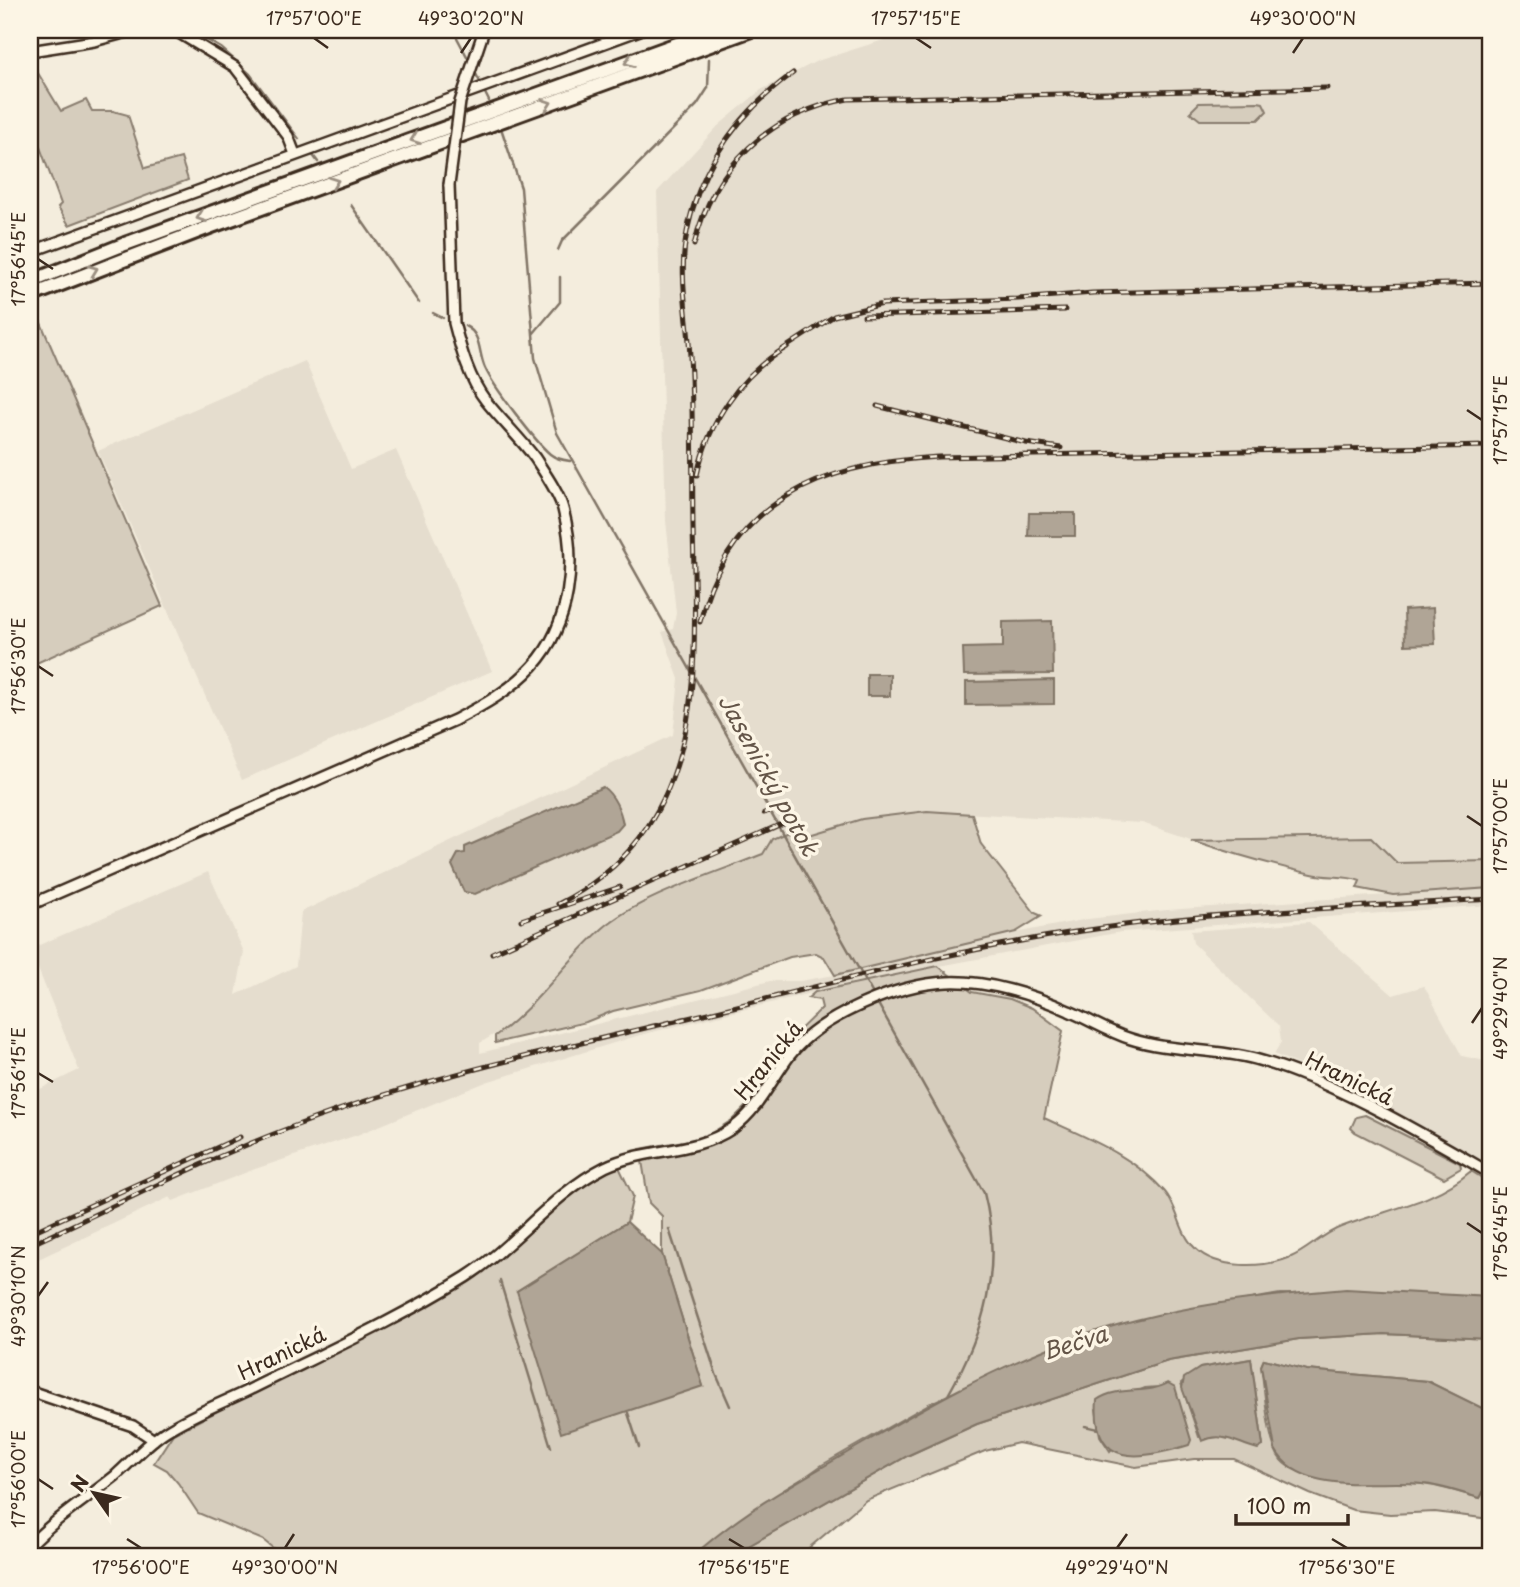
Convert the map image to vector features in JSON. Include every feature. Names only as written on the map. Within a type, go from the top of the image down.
[{"type":"highway","points":[[30,282],[137,240],[716,30]]},
{"type":"highway","points":[[30,296],[141,252],[751,30]]},
{"type":"street","points":[[30,51],[94,41],[135,30]]},
{"type":"street","points":[[174,30],[235,67],[288,136],[295,155]]},
{"type":"street","points":[[30,905],[455,720],[494,699],[518,681],[536,663],[550,641],[569,593],[571,564],[563,508],[535,458],[484,399],[470,373],[454,323],[449,185],[460,102],[484,30]]},
{"type":"street","points":[[30,252],[615,34],[640,30]]},
{"type":"street","name":"Hranická","points":[[30,1545],[50,1524],[112,1478],[168,1430],[335,1347],[465,1278],[496,1256],[571,1190],[604,1168],[638,1156],[686,1149],[724,1133],[754,1108],[790,1056],[810,1033],[843,1012],[933,984],[976,984],[1049,1003],[1113,1032],[1151,1045],[1259,1060],[1340,1093],[1490,1173]]},
{"type":"street","points":[[30,1391],[126,1424],[154,1440]]},
{"type":"shaded area","points":[[915,30],[1490,30],[1490,861],[1397,863],[1371,837],[1194,840],[1142,823],[927,811],[862,819],[798,838],[794,829],[772,839],[763,854],[647,902],[604,927],[516,1021],[480,1043],[480,1053],[770,981],[800,981],[835,975],[968,942],[1088,919],[1167,910],[1490,888],[1490,905],[1121,932],[855,982],[640,1035],[486,1082],[357,1135],[255,1169],[173,1201],[170,1197],[30,1263],[30,1094],[79,1070],[30,949],[208,872],[244,952],[236,995],[296,966],[301,912],[673,735],[679,679],[662,632],[673,629],[676,613],[666,521],[657,192],[718,126],[761,90],[817,61]]},
{"type":"shaded area","points":[[30,60],[61,111],[86,100],[92,111],[113,111],[128,115],[145,168],[181,158],[188,180],[69,225],[58,207],[61,204],[30,120]]},
{"type":"shaded area","points":[[1199,103],[1263,103],[1267,111],[1258,120],[1200,120],[1190,112]]},
{"type":"shaded area","points":[[38,316],[162,606],[30,666],[30,320]]},
{"type":"shaded area","points":[[305,361],[351,469],[396,450],[492,671],[242,780],[98,451]]},
{"type":"shaded area","points":[[927,811],[972,814],[981,844],[1035,913],[1042,916],[1016,932],[835,975],[824,957],[816,953],[790,957],[701,990],[613,1011],[586,1022],[495,1043],[495,1036],[524,1012],[588,942],[617,917],[636,906],[763,854],[772,839],[795,829],[799,838],[862,819]]},
{"type":"shaded area","points":[[1371,837],[1397,863],[1490,861],[1490,888],[1393,895],[1357,888],[1360,881],[1355,879],[1318,875],[1191,840]]},
{"type":"shaded area","points":[[1309,922],[1393,995],[1424,986],[1462,1056],[1490,1062],[1490,1165],[1330,1079],[1274,1054],[1281,1042],[1279,1026],[1193,943],[1191,931]]},
{"type":"shaded area","points":[[938,966],[972,992],[1010,999],[1032,1008],[1063,1031],[1044,1118],[1109,1149],[1152,1179],[1169,1198],[1190,1242],[1204,1255],[1241,1265],[1280,1261],[1297,1254],[1341,1227],[1409,1205],[1441,1191],[1471,1171],[1490,1183],[1490,1297],[1280,1294],[1165,1314],[1051,1347],[929,1404],[822,1465],[692,1557],[284,1557],[263,1540],[198,1513],[167,1470],[154,1463],[173,1434],[456,1288],[500,1257],[577,1189],[605,1171],[619,1167],[633,1196],[627,1222],[517,1291],[703,1386],[662,1254],[662,1216],[649,1203],[640,1149],[705,1137],[732,1120],[756,1096],[785,1044],[822,1008],[820,1000],[808,998],[815,992]]},
{"type":"shaded area","points":[[1365,1115],[1460,1163],[1461,1168],[1444,1178],[1355,1132],[1351,1128],[1356,1117]]},
{"type":"shaded area","points":[[1384,1334],[1490,1339],[1490,1417],[1484,1409],[1427,1381],[1307,1370],[1264,1359],[1261,1366],[1267,1416],[1276,1452],[1292,1469],[1308,1475],[1348,1481],[1429,1485],[1480,1498],[1485,1490],[1490,1463],[1490,1519],[1435,1512],[1390,1514],[1353,1510],[1310,1494],[1234,1459],[1194,1459],[1136,1467],[1018,1443],[985,1451],[866,1500],[798,1557],[735,1557],[745,1548],[909,1455],[977,1424],[1168,1361],[1299,1339]],"holes":[[[1251,1359],[1263,1446],[1226,1437],[1199,1437],[1181,1383],[1200,1368]],[[1168,1383],[1110,1451],[1100,1436],[1096,1409],[1145,1388]]]},
{"type":"water","points":[[1029,513],[1075,513],[1075,536],[1028,536]]},
{"type":"water","points":[[1433,608],[1435,644],[1405,645],[1404,610]]},
{"type":"water","points":[[1052,621],[1053,674],[964,675],[963,648],[1003,647],[1003,622]]},
{"type":"water","points":[[867,674],[890,674],[890,696],[867,696]]},
{"type":"water","points":[[1054,680],[1054,704],[966,705],[966,682]]},
{"type":"water","points":[[603,787],[614,799],[621,814],[623,824],[617,831],[475,894],[464,892],[452,865],[458,854],[465,853],[465,847]]},
{"type":"water","points":[[627,1222],[662,1254],[703,1386],[561,1433],[517,1291]]},
{"type":"water","name":"Bečva","points":[[1346,1289],[1490,1297],[1490,1339],[1384,1334],[1299,1339],[1168,1361],[977,1424],[909,1455],[745,1548],[735,1557],[692,1557],[733,1523],[800,1480],[958,1390],[1049,1348],[1121,1324],[1195,1307]]},
{"type":"water","points":[[1251,1359],[1263,1446],[1258,1449],[1217,1437],[1202,1441],[1182,1388],[1184,1378],[1200,1368]]},
{"type":"water","points":[[1264,1359],[1307,1370],[1427,1381],[1484,1409],[1490,1428],[1491,1453],[1487,1479],[1480,1498],[1429,1485],[1321,1480],[1303,1474],[1287,1464],[1275,1449],[1261,1366]]},
{"type":"water","points":[[1168,1383],[1175,1387],[1191,1440],[1189,1445],[1137,1456],[1111,1449],[1102,1438],[1097,1422],[1097,1400],[1105,1395],[1151,1389]]},
{"type":"waterway","points":[[190,30],[221,48],[250,74],[299,139]]},
{"type":"waterway","name":"Jasenický potok","points":[[453,30],[471,64]]},
{"type":"waterway","points":[[558,250],[562,241],[697,105],[708,88],[709,59]]},
{"type":"waterway","name":"Jasenický potok","points":[[474,70],[479,80]]},
{"type":"waterway","name":"Jasenický potok","points":[[484,91],[489,101]]},
{"type":"waterway","name":"Jasenický potok","points":[[502,131],[521,188],[535,358],[557,433],[874,996]]},
{"type":"waterway","points":[[312,154],[318,162]]},
{"type":"waterway","points":[[351,205],[419,303]]},
{"type":"waterway","points":[[533,334],[560,302],[560,277]]},
{"type":"waterway","points":[[433,313],[443,318]]},
{"type":"waterway","points":[[465,326],[474,334],[485,368],[515,413],[550,454],[570,461]]},
{"type":"waterway","name":"Jasenický potok","points":[[877,1002],[984,1193],[989,1220],[992,1247],[987,1297],[972,1346],[948,1395]]},
{"type":"waterway","points":[[669,1229],[716,1374],[730,1406]]},
{"type":"waterway","points":[[500,1281],[551,1447]]},
{"type":"waterway","points":[[628,1413],[639,1447]]},
{"type":"waterway","points":[[1085,1426],[1098,1429]]},
{"type":"railway","points":[[558,904],[607,872],[643,833],[668,789],[683,741],[691,690],[694,636],[691,365],[684,287],[687,232],[701,185],[725,142],[755,105],[793,73]]},
{"type":"railway","points":[[694,245],[715,191],[749,148],[794,117],[820,106],[848,99],[1327,88]]},
{"type":"railway","points":[[780,351],[834,316],[883,304],[1093,293],[1490,283]]},
{"type":"railway","points":[[864,316],[1065,310]]},
{"type":"railway","points":[[697,475],[709,437],[728,402],[755,371],[787,347]]},
{"type":"railway","points":[[877,406],[1026,443],[1061,448]]},
{"type":"railway","points":[[700,622],[714,580],[733,546],[758,518],[787,496],[820,480],[857,468],[938,457],[1490,446]]},
{"type":"railway","points":[[764,813],[777,808]]},
{"type":"railway","points":[[492,953],[788,821]]},
{"type":"railway","points":[[521,920],[620,887]]},
{"type":"railway","points":[[30,1245],[231,1151],[348,1107],[492,1065],[888,969],[988,947],[1139,923],[1239,914],[1490,899]]},
{"type":"railway","points":[[30,1233],[240,1137]]}]
